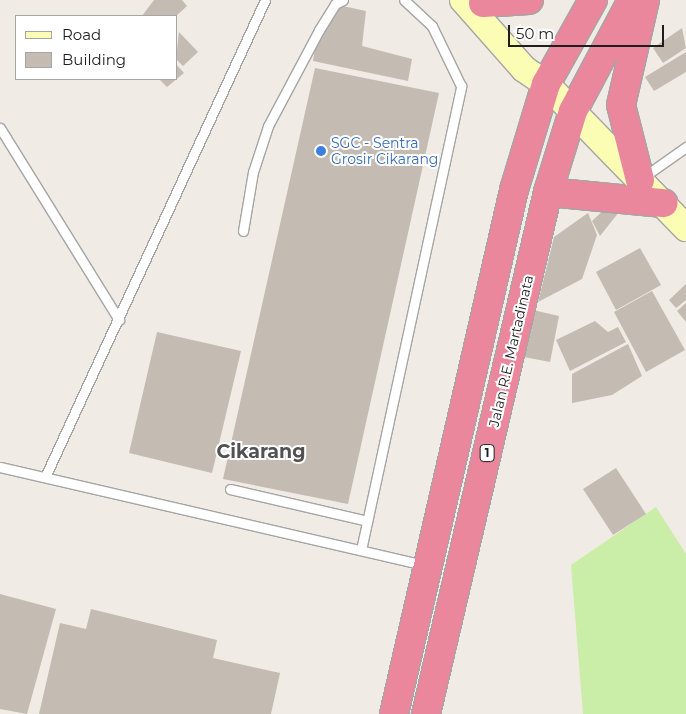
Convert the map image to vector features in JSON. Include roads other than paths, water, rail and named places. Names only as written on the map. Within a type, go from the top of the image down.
[{"type":"highway","points":[[475,1],[529,0]]},
{"type":"highway","points":[[394,714],[514,190],[546,84],[593,0]]},
{"type":"highway","name":"Jalan R.E. Martadinata","points":[[426,714],[548,192],[573,111],[632,0]]},
{"type":"highway","points":[[640,180],[621,105],[645,0]]},
{"type":"highway","points":[[548,192],[663,204]]},
{"type":"main road","points":[[475,1],[524,69],[546,84],[686,228]]},
{"type":"lane","points":[[45,477],[265,0]]},
{"type":"lane","points":[[242,231],[253,172],[268,126],[318,30],[335,4],[343,0]]},
{"type":"lane","points":[[362,550],[461,86],[432,26],[404,0]]},
{"type":"lane","points":[[0,128],[119,320]]},
{"type":"lane","points":[[640,180],[686,147]]},
{"type":"lane","points":[[0,467],[427,566]]},
{"type":"lane","points":[[230,489],[367,521]]},
{"type":"place","name":"SGC - Sentra Grosir Cikarang","points":[[321,151]]},
{"type":"district","name":"Cikarang","points":[[261,452]]}]
